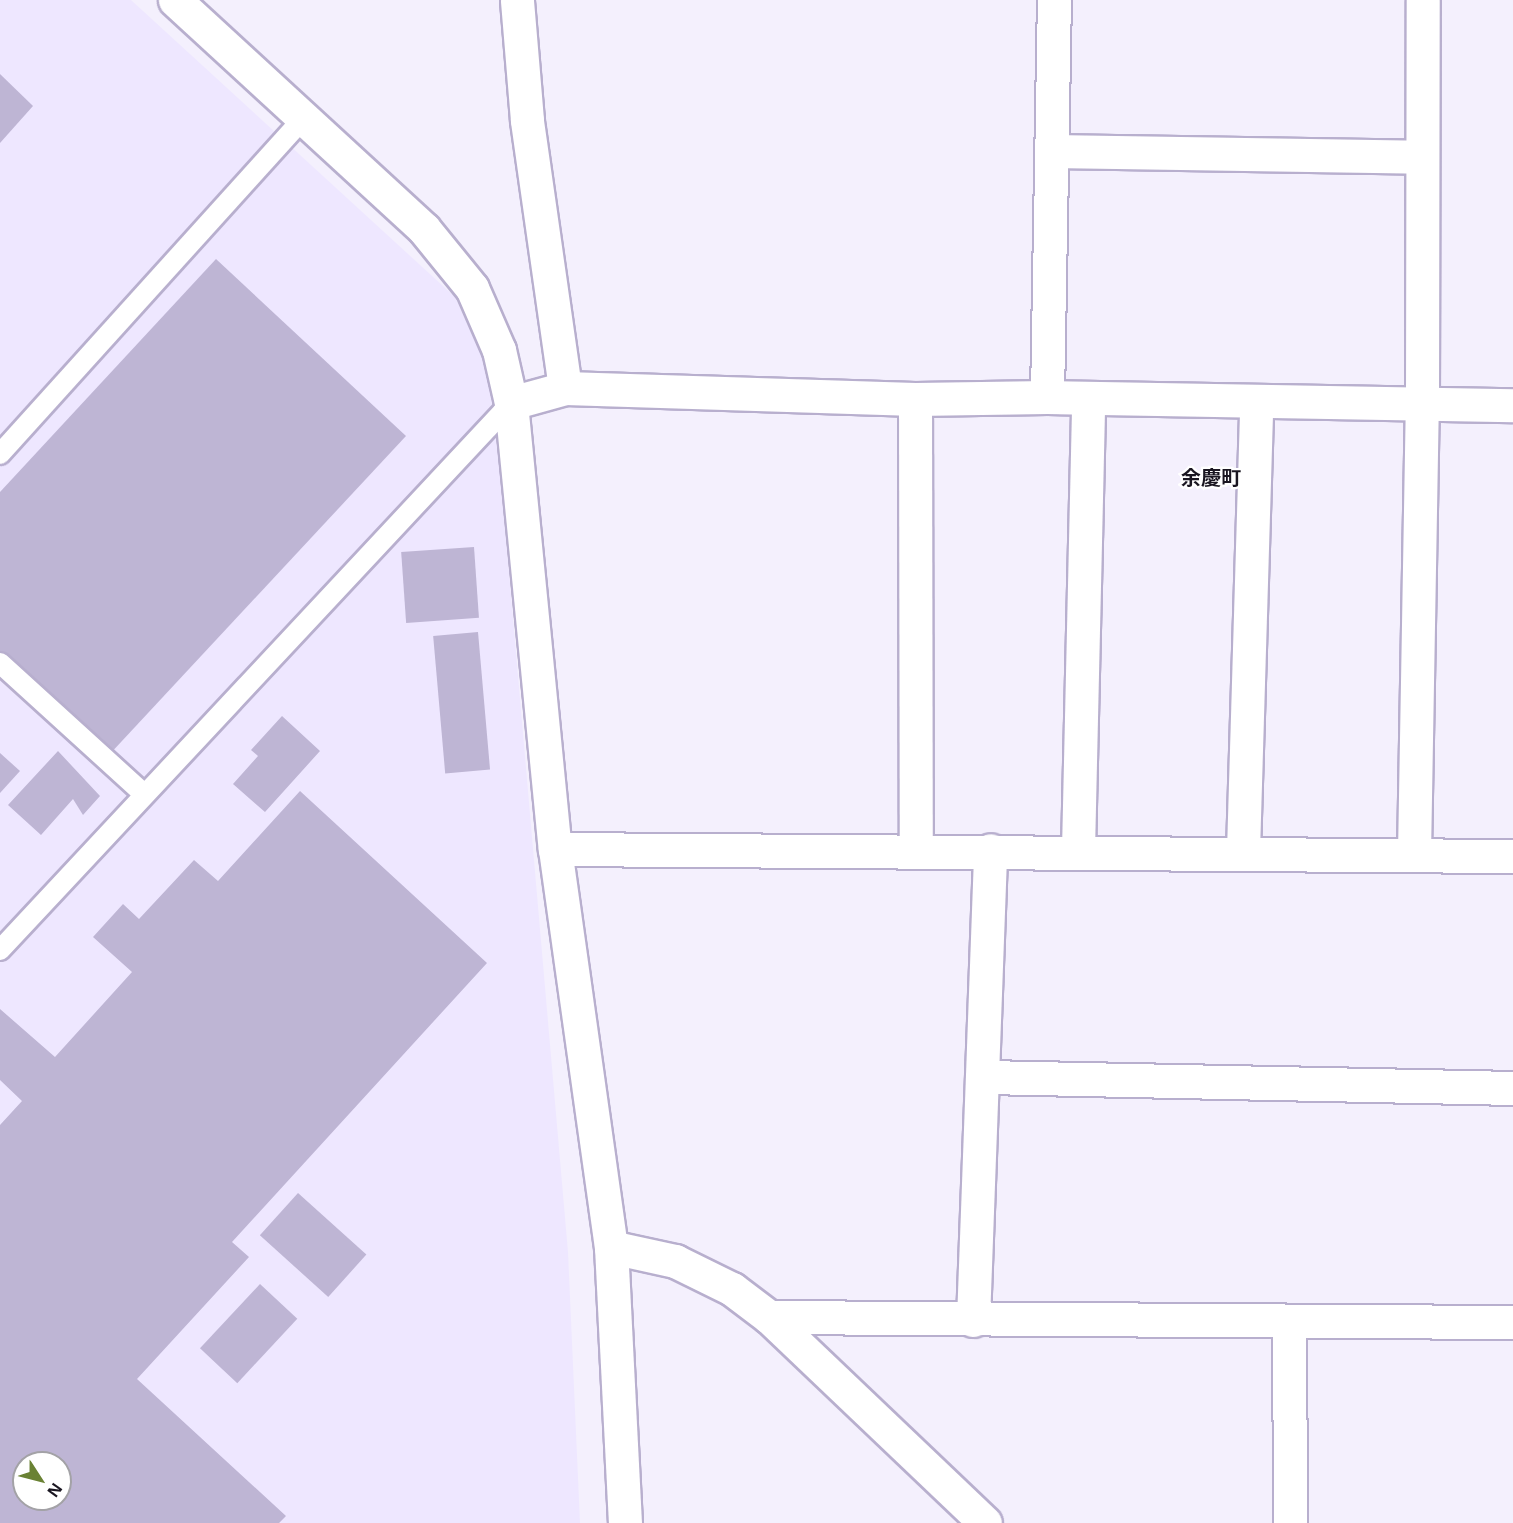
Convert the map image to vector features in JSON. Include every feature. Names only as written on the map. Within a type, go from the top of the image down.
[{"type":"street","points":[[175,0],[424,229],[472,288],[499,350],[511,402],[555,849],[611,1247],[625,1523]]},
{"type":"street","points":[[517,0],[527,120],[565,388]]},
{"type":"street","points":[[1047,397],[1054,0]]},
{"type":"street","points":[[1414,854],[1422,404],[1420,157],[1423,0]]},
{"type":"street","points":[[1052,151],[1420,157]]},
{"type":"street","points":[[511,402],[565,388],[915,399],[1047,397],[1513,405]]},
{"type":"street","points":[[915,399],[916,850]]},
{"type":"street","points":[[1078,850],[1088,399]]},
{"type":"street","points":[[1244,851],[1256,401]]},
{"type":"street","points":[[555,849],[1244,851],[1513,856]]},
{"type":"street","points":[[973,1320],[985,1077],[990,850]]},
{"type":"street","points":[[985,1077],[1513,1088]]},
{"type":"street","points":[[611,1247],[675,1261],[732,1289],[769,1317],[985,1523]]},
{"type":"street","points":[[769,1317],[1513,1322]]},
{"type":"street","points":[[1289,1321],[1290,1523]]},
{"type":"lane","points":[[0,454],[303,119]]},
{"type":"lane","points":[[0,950],[511,402]]},
{"type":"lane","points":[[0,663],[144,794]]},
{"type":"shaded area","points":[[0,0],[131,0],[455,297],[485,359],[494,399],[568,1252],[580,1523],[0,1523]]},
{"type":"building","points":[[0,74],[33,106],[0,143]]},
{"type":"building","points":[[216,259],[406,436],[108,756],[0,655],[0,492]]},
{"type":"building","points":[[474,547],[479,618],[406,623],[401,552]]},
{"type":"building","points":[[478,632],[490,769],[445,773],[433,636]]},
{"type":"building","points":[[282,716],[320,751],[265,812],[233,784],[258,756],[251,750]]},
{"type":"building","points":[[58,751],[100,796],[83,815],[73,799],[41,835],[8,805]]},
{"type":"building","points":[[0,753],[20,771],[0,793]]},
{"type":"building","points":[[300,791],[487,963],[232,1242],[249,1257],[137,1379],[286,1516],[279,1523],[0,1523],[0,1125],[22,1101],[0,1080],[0,1009],[55,1057],[132,972],[93,937],[123,904],[139,919],[194,860],[218,881]]},
{"type":"building","points":[[298,1193],[366,1255],[328,1297],[260,1235]]},
{"type":"building","points":[[260,1284],[297,1319],[237,1383],[200,1348]]},
{"type":"district","name":"余慶町","points":[[1211,477]]}]
